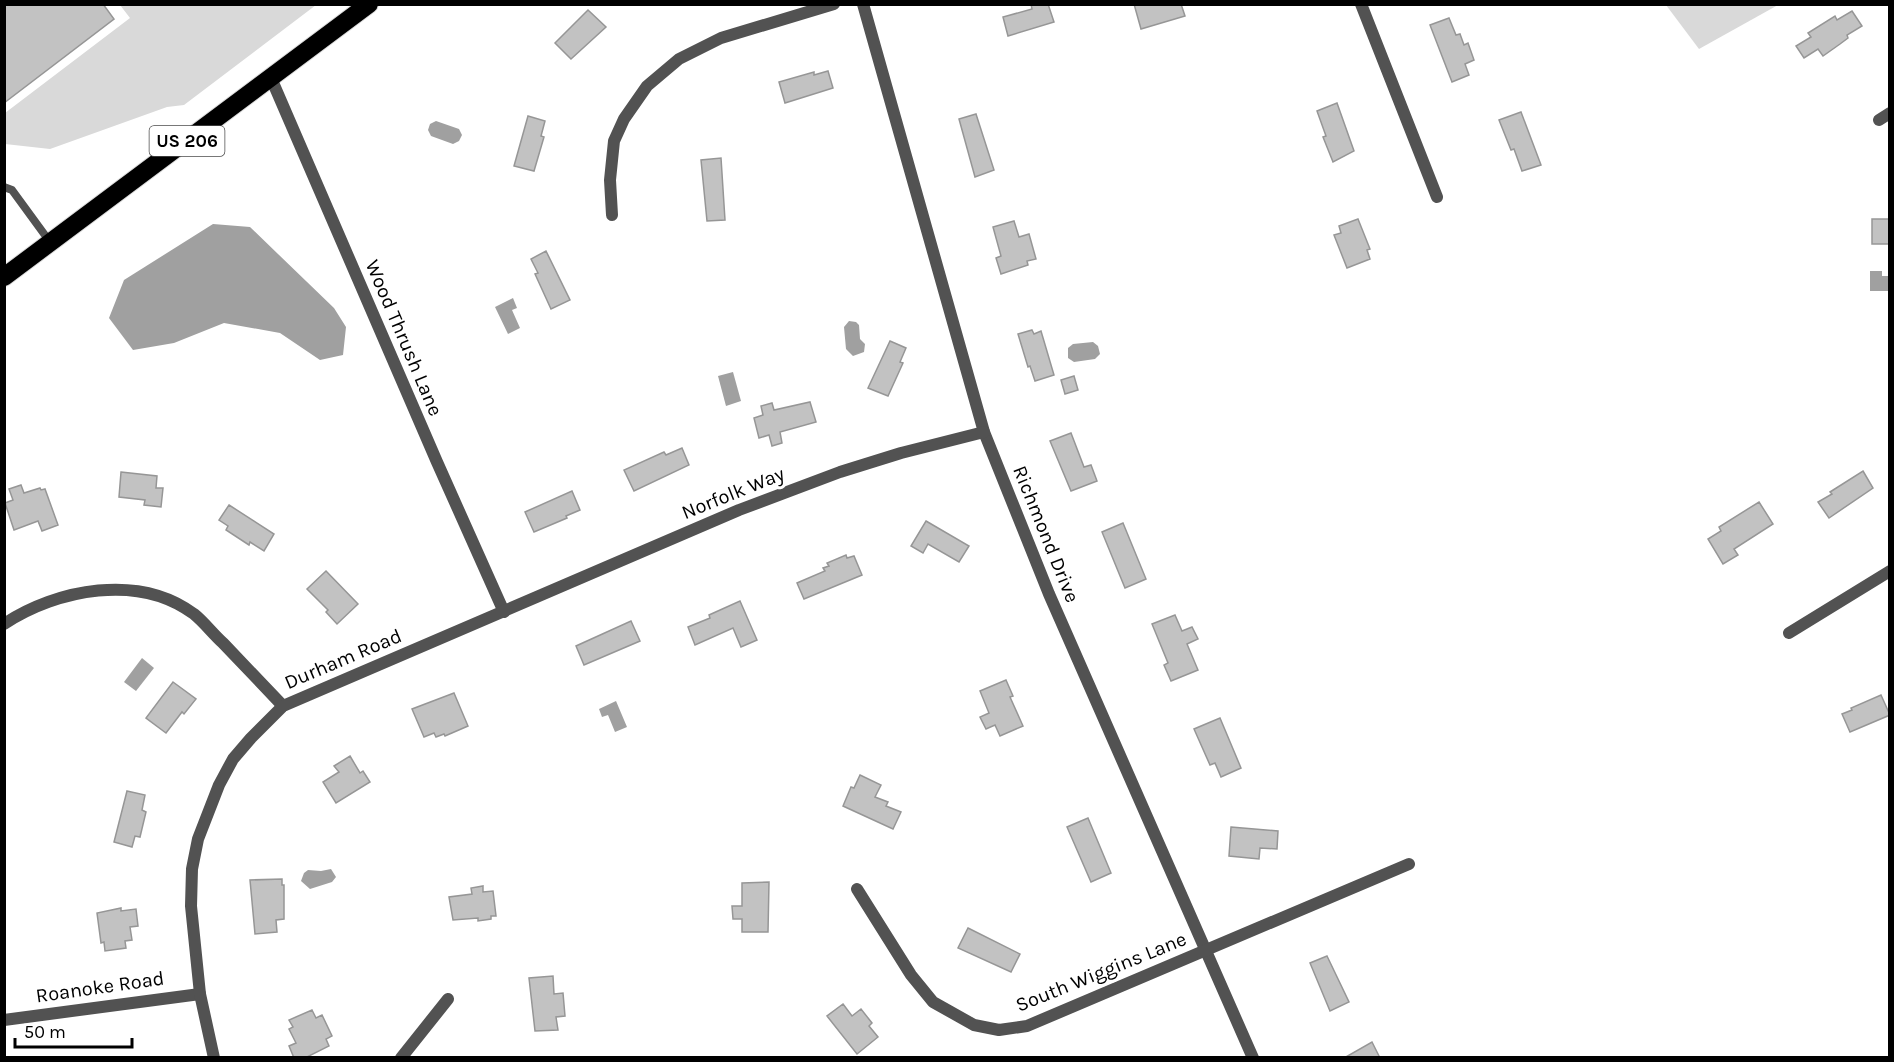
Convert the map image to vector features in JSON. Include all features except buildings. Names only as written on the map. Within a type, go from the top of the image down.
[{"type":"highway","name":"US 206","points":[[4,277],[369,4]]},
{"type":"street","points":[[612,215],[609,180],[614,141],[624,119],[647,86],[679,59],[721,38],[834,4]]},
{"type":"street","name":"Richmond Drive","points":[[863,4],[984,432],[1049,594],[1253,1058]]},
{"type":"street","points":[[1361,4],[1437,197]]},
{"type":"street","name":"Wood Thrush Lane","points":[[271,78],[504,612]]},
{"type":"street","name":"Norfolk Way","points":[[504,612],[739,510],[830,476],[901,453],[984,432]]},
{"type":"street","points":[[1788,633],[1890,571]]},
{"type":"street","points":[[4,624],[43,603],[77,592],[150,593],[194,614],[283,706]]},
{"type":"street","name":"Durham Road","points":[[214,1058],[200,994],[191,906],[192,869],[198,838],[219,785],[233,759],[250,738],[283,706],[504,612]]},
{"type":"street","name":"South Wiggins Lane","points":[[857,889],[911,975],[933,1002],[974,1025],[999,1030],[1026,1026],[1409,864]]},
{"type":"street","name":"Roanoke Road","points":[[4,1020],[200,994]]},
{"type":"street","points":[[401,1058],[448,999]]},
{"type":"lane","points":[[4,187],[12,189],[50,242]]},
{"type":"shaded area","points":[[120,5],[316,5],[184,105],[167,107],[50,149],[5,144],[5,113],[130,18]]},
{"type":"shaded area","points":[[1666,5],[1778,5],[1699,49]]},
{"type":"shaded area","points":[[436,121],[459,129],[462,135],[459,141],[453,144],[431,136],[428,130],[430,124]]},
{"type":"shaded area","points":[[213,224],[250,227],[334,308],[346,327],[343,355],[320,360],[280,333],[224,323],[174,343],[133,350],[109,318],[124,280]]},
{"type":"shaded area","points":[[1870,271],[1882,271],[1882,276],[1889,276],[1889,291],[1870,291]]},
{"type":"shaded area","points":[[513,298],[517,308],[512,310],[520,328],[508,334],[495,307]]},
{"type":"shaded area","points":[[849,321],[859,325],[860,339],[865,344],[864,352],[853,356],[846,349],[844,327]]},
{"type":"shaded area","points":[[1093,342],[1098,346],[1100,354],[1095,359],[1074,362],[1068,358],[1068,348],[1073,344]]},
{"type":"shaded area","points":[[733,372],[741,401],[726,406],[718,376]]},
{"type":"shaded area","points":[[142,658],[154,668],[136,691],[124,682]]},
{"type":"shaded area","points":[[616,701],[627,727],[615,732],[608,715],[602,717],[599,709]]},
{"type":"shaded area","points":[[331,869],[336,877],[332,882],[310,889],[301,881],[308,870]]}]
